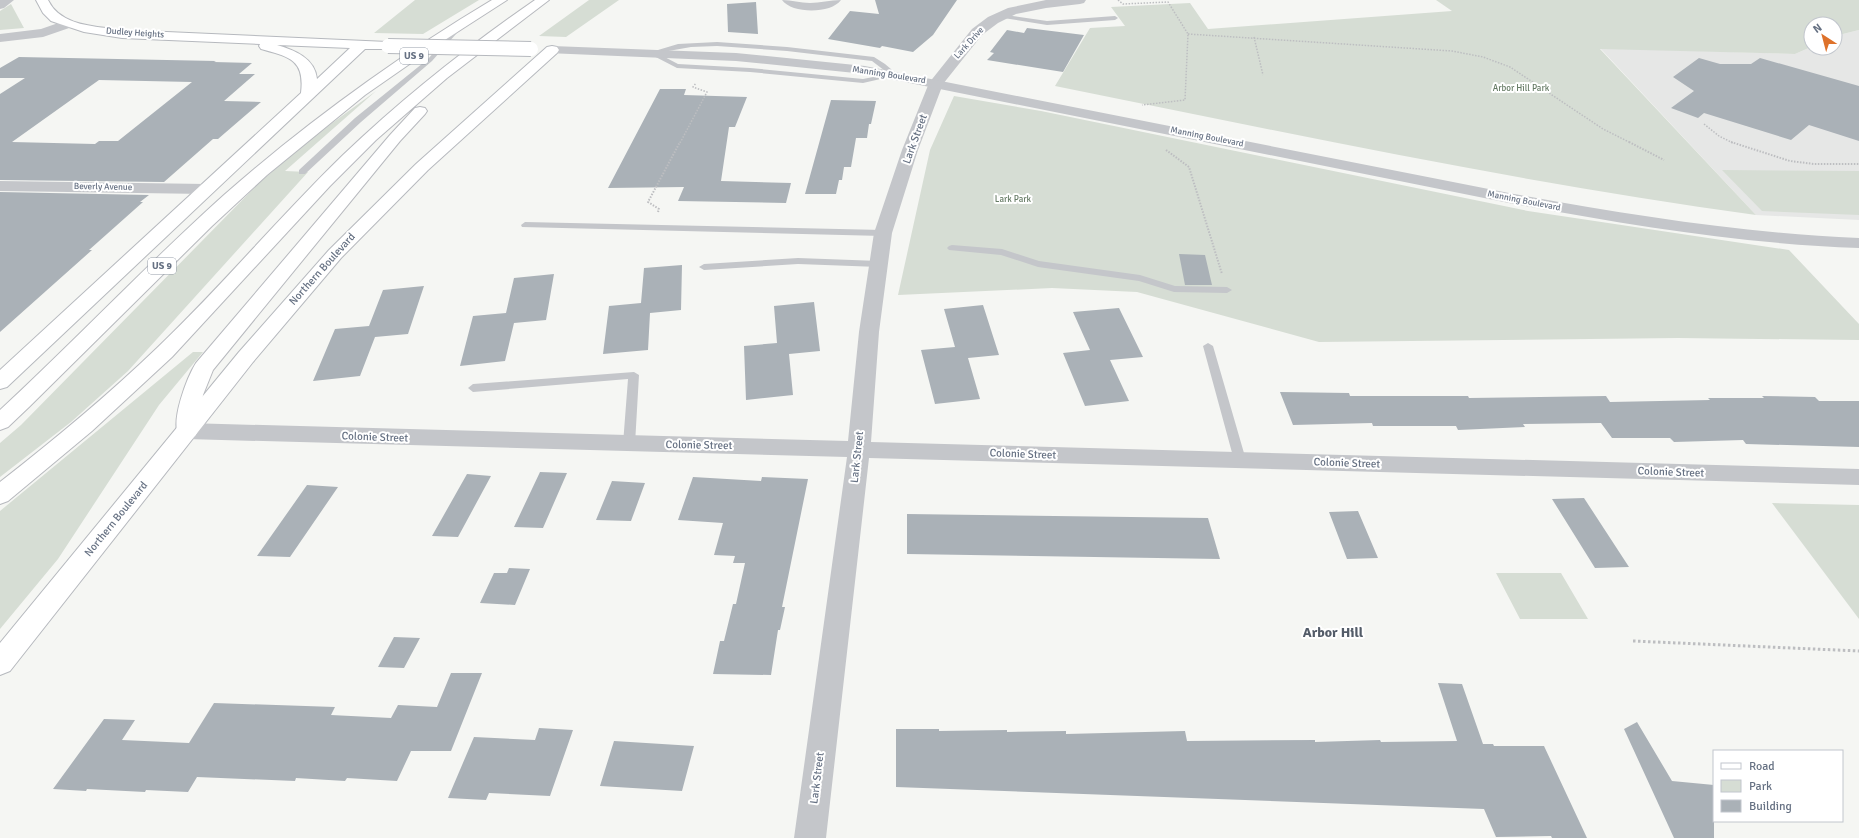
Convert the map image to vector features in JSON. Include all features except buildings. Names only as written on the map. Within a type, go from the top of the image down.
[{"type":"main road","name":"Dudley Heights","points":[[42,0],[50,15],[67,24],[91,30],[122,34],[240,38]]},
{"type":"main road","name":"US 9","points":[[0,422],[56,370],[229,200],[280,155],[351,100],[462,23],[501,0]]},
{"type":"main road","points":[[0,495],[61,446],[165,352],[348,159],[400,111],[458,63],[543,0]]},
{"type":"main road","points":[[240,38],[361,45],[552,50]]},
{"type":"main road","points":[[240,38],[287,53],[302,63],[309,74],[308,93]]},
{"type":"main road","points":[[0,382],[361,45]]},
{"type":"main road","name":"Northern Boulevard","points":[[0,663],[246,357],[335,254],[438,152],[552,50]]},
{"type":"main road","points":[[187,431],[192,395],[203,368],[390,143],[424,107],[458,63]]},
{"type":"street","points":[[0,5],[8,0]]},
{"type":"street","points":[[788,0],[794,4],[812,7],[835,0]]},
{"type":"street","points":[[1017,0],[1029,7]]},
{"type":"street","name":"Lark Drive","points":[[936,83],[977,32],[999,16],[1029,7],[1080,0]]},
{"type":"street","points":[[6,42],[67,24]]},
{"type":"street","name":"Manning Boulevard","points":[[552,50],[736,57],[858,69],[936,83],[1506,198],[1616,217],[1783,239],[1859,243]]},
{"type":"street","name":"Lark Street","points":[[810,838],[859,450],[869,332],[883,233],[910,150],[936,83]]},
{"type":"street","name":"Beverly Avenue","points":[[0,186],[206,189]]},
{"type":"street","name":"Colonie Street","points":[[187,431],[1859,477]]},
{"type":"lane","points":[[999,16],[1047,22],[1115,18]]},
{"type":"lane","points":[[302,172],[358,120],[430,60],[462,23]]},
{"type":"lane","points":[[651,53],[677,66],[750,70],[863,81],[894,75]]},
{"type":"lane","points":[[525,224],[883,233]]},
{"type":"lane","points":[[952,248],[1002,252],[1038,264],[1140,278],[1174,289],[1227,290]]},
{"type":"lane","points":[[704,267],[798,262],[879,264]]},
{"type":"lane","points":[[1208,346],[1240,460]]},
{"type":"lane","points":[[473,388],[634,375],[629,444]]},
{"type":"path","points":[[1118,0],[1123,4],[1168,2],[1188,34],[1185,100],[1134,106],[1129,122]]},
{"type":"path","points":[[1188,34],[1254,37],[1452,51],[1483,57],[1510,67],[1603,129],[1664,160]]},
{"type":"path","points":[[1254,37],[1263,75]]},
{"type":"path","points":[[652,228],[659,209],[648,202],[707,92],[693,87],[705,67]]},
{"type":"path","points":[[1704,124],[1720,136],[1733,143],[1790,161],[1814,164],[1859,164]]},
{"type":"path","points":[[1165,149],[1189,167],[1227,290]]},
{"type":"path","points":[[1633,641],[1859,651]]},
{"type":"shaded area","points":[[1859,30],[1859,220],[1756,215],[1600,48],[1795,54],[1803,50],[1803,56],[1843,56],[1843,34]]},
{"type":"green space","points":[[415,0],[479,0],[423,34],[374,33]]},
{"type":"green space","points":[[589,0],[619,0],[566,37],[539,36]]},
{"type":"green space","name":"Arbor Hill Park","points":[[1436,0],[1859,0],[1859,30],[1843,34],[1843,16],[1803,16],[1803,50],[1795,54],[1600,49],[1756,215],[1492,173],[1055,86],[1090,28],[1125,26],[1111,7],[1190,3],[1208,29],[1452,11]]},
{"type":"green space","points":[[11,4],[24,28],[0,30],[0,11]]},
{"type":"green space","points":[[376,91],[285,171],[308,172],[128,371],[71,422],[0,477],[0,443],[21,425],[259,183],[309,140]]},
{"type":"green space","name":"Lark Park","points":[[954,96],[1041,111],[1528,211],[1789,250],[1859,324],[1859,340],[1678,338],[1319,342],[1137,292],[1052,288],[898,295],[930,150]]},
{"type":"green space","points":[[1722,170],[1859,171],[1859,215],[1762,211]]},
{"type":"green space","points":[[193,352],[203,352],[159,405],[58,559],[0,629],[0,511]]},
{"type":"green space","points":[[1772,503],[1859,505],[1859,619]]},
{"type":"green space","points":[[1496,573],[1561,573],[1588,619],[1520,619]]},
{"type":"district","name":"Arbor Hill","points":[[1333,632]]}]
